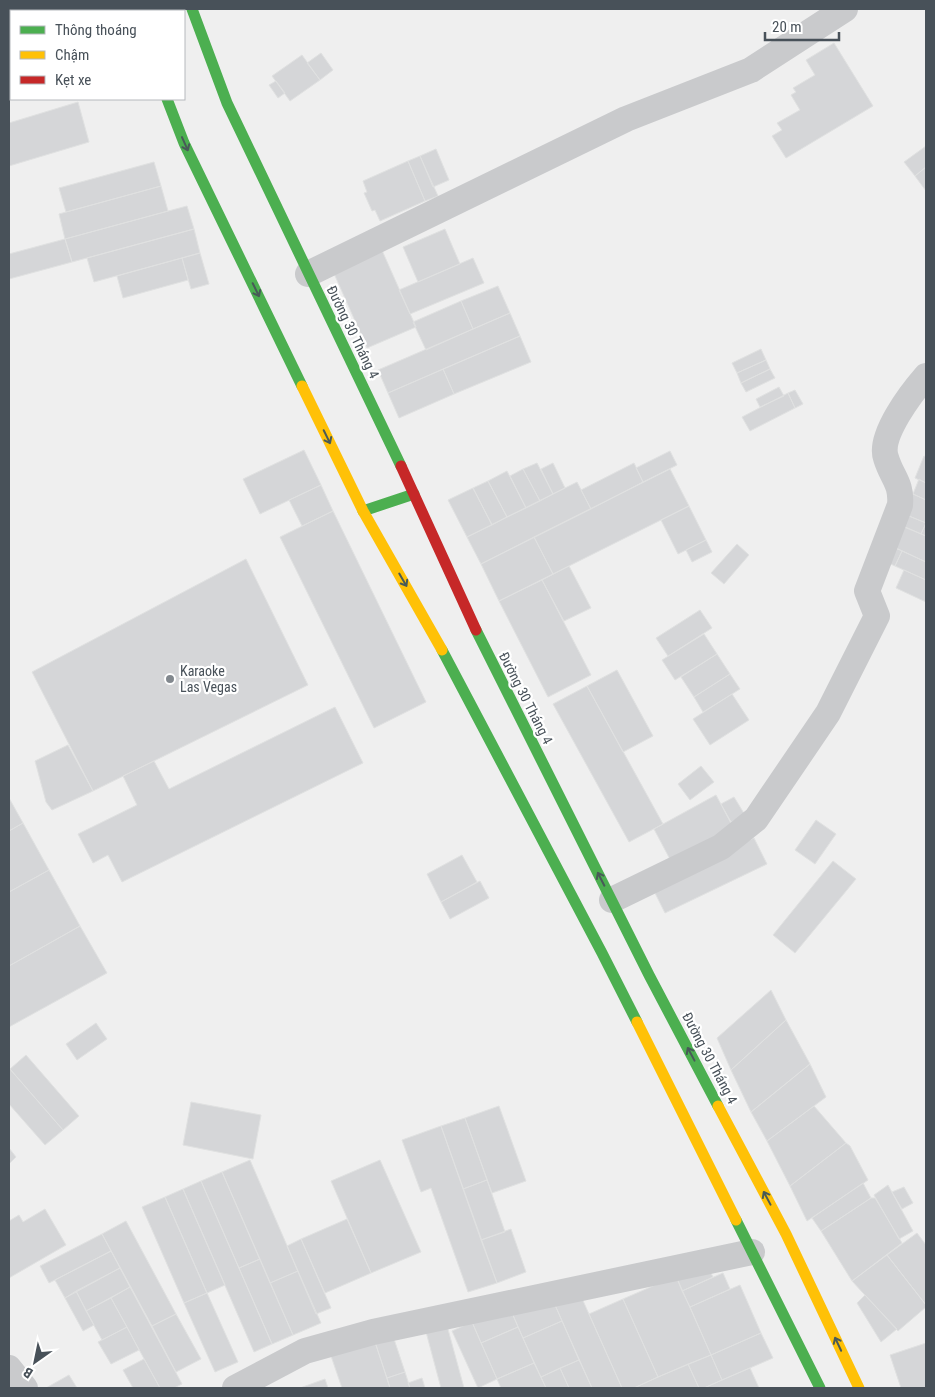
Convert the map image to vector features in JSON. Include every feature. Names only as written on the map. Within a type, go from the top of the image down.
[{"type":"main road","name":"Đường 30 Tháng 4","points":[[192,9],[227,103],[414,494],[478,635],[859,1388]]},
{"type":"main road","points":[[167,100],[184,143],[363,511],[453,669],[602,953],[756,1250],[820,1388]]},
{"type":"main road","points":[[363,511],[414,494]]},
{"type":"street","points":[[308,274],[626,119],[751,70],[845,9]]},
{"type":"street","points":[[612,900],[721,847],[756,819],[828,713],[877,616],[867,591],[900,505],[901,492],[885,455],[888,435],[901,409],[926,376]]},
{"type":"street","points":[[236,1388],[305,1351],[373,1332],[756,1250]]},
{"type":"street","points":[[9,1368],[25,1388]]},
{"type":"building","points":[[102,9],[102,10],[42,10]]},
{"type":"building","points":[[9,20],[10,20],[9,79]]},
{"type":"building","points":[[834,43],[873,106],[786,158],[772,136],[782,130],[777,123],[800,110],[791,95],[796,92],[793,88],[815,75],[806,60]]},
{"type":"building","points":[[321,53],[333,70],[320,80],[307,63]]},
{"type":"building","points":[[302,55],[320,80],[290,101],[272,76]]},
{"type":"building","points":[[276,81],[285,93],[278,98],[269,85]]},
{"type":"building","points":[[78,102],[89,142],[9,166],[9,123]]},
{"type":"building","points":[[926,146],[926,167],[915,176],[904,162]]},
{"type":"building","points":[[436,149],[449,180],[433,187],[420,156]]},
{"type":"building","points":[[420,156],[438,196],[425,201],[408,161]]},
{"type":"building","points":[[408,161],[425,201],[380,221],[375,210],[372,211],[364,193],[367,192],[363,181]]},
{"type":"building","points":[[154,162],[161,186],[66,212],[59,188]]},
{"type":"building","points":[[926,167],[926,191],[915,176]]},
{"type":"building","points":[[161,186],[168,211],[65,239],[59,214]]},
{"type":"building","points":[[187,206],[194,229],[72,262],[65,239]]},
{"type":"building","points":[[194,229],[200,253],[94,282],[87,258]]},
{"type":"building","points":[[445,229],[460,264],[418,282],[403,247]]},
{"type":"building","points":[[65,239],[72,262],[9,279],[9,254]]},
{"type":"building","points":[[381,248],[416,327],[367,348],[332,269]]},
{"type":"building","points":[[200,253],[209,284],[191,289],[182,258]]},
{"type":"building","points":[[182,258],[188,280],[123,298],[117,276]]},
{"type":"building","points":[[473,258],[484,283],[410,314],[399,290]]},
{"type":"building","points":[[498,286],[510,313],[473,329],[461,301]]},
{"type":"building","points":[[461,301],[473,329],[426,350],[413,322]]},
{"type":"building","points":[[510,313],[520,336],[388,393],[378,370]]},
{"type":"building","points":[[520,336],[531,362],[454,394],[443,369]]},
{"type":"building","points":[[761,349],[766,360],[737,373],[732,363]]},
{"type":"building","points":[[766,360],[770,369],[741,383],[737,373]]},
{"type":"building","points":[[443,369],[454,394],[399,418],[388,393]]},
{"type":"building","points":[[770,369],[775,378],[746,392],[741,383]]},
{"type":"building","points":[[779,387],[784,396],[760,407],[756,399]]},
{"type":"building","points":[[795,390],[803,404],[795,408],[788,393]]},
{"type":"building","points":[[788,393],[795,408],[750,431],[742,417]]},
{"type":"building","points":[[304,450],[321,485],[260,514],[243,479]]},
{"type":"building","points":[[670,451],[677,465],[643,482],[636,468]]},
{"type":"building","points":[[924,456],[926,457],[926,483],[915,478]]},
{"type":"building","points":[[537,463],[553,494],[540,501],[523,469]]},
{"type":"building","points":[[553,463],[565,488],[553,494],[541,469]]},
{"type":"building","points":[[634,463],[643,482],[591,509],[581,490]]},
{"type":"building","points":[[523,469],[540,501],[526,508],[510,476]]},
{"type":"building","points":[[670,469],[689,506],[553,574],[534,537]]},
{"type":"building","points":[[507,471],[526,508],[507,517],[488,481]]},
{"type":"building","points":[[919,479],[926,483],[926,500],[913,494]]},
{"type":"building","points":[[488,481],[507,517],[492,525],[473,488]]},
{"type":"building","points":[[577,482],[591,509],[481,564],[467,537]]},
{"type":"building","points":[[321,485],[333,511],[302,526],[289,500]]},
{"type":"building","points":[[473,488],[492,525],[467,537],[448,500]]},
{"type":"building","points":[[913,494],[926,500],[926,523],[904,514]]},
{"type":"building","points":[[689,506],[706,540],[678,554],[661,520]]},
{"type":"building","points":[[333,511],[426,702],[374,728],[280,537]]},
{"type":"building","points":[[904,514],[926,523],[921,534],[899,525]]},
{"type":"building","points":[[926,523],[926,536],[921,534]]},
{"type":"building","points":[[903,526],[926,536],[926,562],[894,547]]},
{"type":"building","points":[[534,537],[553,574],[499,601],[481,564]]},
{"type":"building","points":[[706,540],[712,552],[692,562],[686,550]]},
{"type":"building","points":[[737,544],[749,555],[724,584],[711,573]]},
{"type":"building","points":[[888,545],[902,551],[895,566],[882,560]]},
{"type":"building","points":[[902,551],[926,562],[926,580],[895,566]]},
{"type":"building","name":"Karaoke Las Vegas","points":[[246,559],[308,685],[93,791],[32,672]]},
{"type":"building","points":[[569,566],[591,608],[564,621],[542,580]]},
{"type":"building","points":[[904,570],[926,580],[926,602],[896,588]]},
{"type":"building","points":[[542,580],[591,675],[548,697],[499,601]]},
{"type":"building","points":[[700,610],[712,628],[668,656],[656,638]]},
{"type":"building","points":[[704,634],[717,654],[675,680],[662,660]]},
{"type":"building","points":[[717,654],[730,674],[694,697],[681,677]]},
{"type":"building","points":[[617,670],[653,736],[623,752],[587,686]]},
{"type":"building","points":[[730,674],[740,689],[703,712],[694,697]]},
{"type":"building","points":[[587,686],[663,824],[629,842],[553,704]]},
{"type":"building","points":[[732,694],[749,720],[710,745],[693,719]]},
{"type":"building","points":[[335,707],[363,763],[122,882],[108,855],[93,863],[78,834],[137,805],[123,776],[154,761],[169,789]]},
{"type":"building","points":[[68,745],[93,791],[52,810],[46,802],[35,761]]},
{"type":"building","points":[[701,766],[714,782],[690,800],[678,784]]},
{"type":"building","points":[[716,795],[734,829],[672,863],[654,829]]},
{"type":"building","points":[[734,797],[745,815],[731,822],[721,804]]},
{"type":"building","points":[[9,798],[23,823],[9,831]]},
{"type":"building","points":[[816,820],[836,834],[815,864],[795,850]]},
{"type":"building","points":[[23,823],[49,870],[9,892],[9,831]]},
{"type":"building","points":[[754,838],[767,864],[665,913],[652,887]]},
{"type":"building","points":[[462,855],[477,882],[441,902],[427,874]]},
{"type":"building","points":[[833,861],[856,879],[795,953],[773,935]]},
{"type":"building","points":[[49,870],[80,926],[9,966],[9,892]]},
{"type":"building","points":[[480,881],[489,898],[450,919],[441,902]]},
{"type":"building","points":[[80,926],[107,973],[9,1027],[9,966]]},
{"type":"building","points":[[771,990],[786,1020],[731,1070],[717,1038]]},
{"type":"building","points":[[786,1020],[810,1064],[751,1112],[731,1070]]},
{"type":"building","points":[[96,1023],[107,1039],[77,1060],[66,1044]]},
{"type":"building","points":[[26,1055],[79,1116],[63,1130],[10,1069]]},
{"type":"building","points":[[810,1064],[826,1097],[767,1141],[751,1112]]},
{"type":"building","points":[[9,1068],[63,1130],[45,1145],[9,1104]]},
{"type":"building","points":[[191,1102],[261,1115],[253,1159],[183,1145]]},
{"type":"building","points":[[499,1106],[526,1181],[492,1193],[465,1118]]},
{"type":"building","points":[[814,1106],[846,1143],[790,1186],[767,1141]]},
{"type":"building","points":[[465,1118],[487,1180],[463,1189],[441,1126]]},
{"type":"building","points":[[441,1126],[497,1283],[468,1292],[431,1188],[421,1192],[402,1140]]},
{"type":"building","points":[[846,1143],[850,1146],[868,1180],[807,1221],[790,1186]]},
{"type":"building","points":[[9,1148],[16,1157],[9,1164]]},
{"type":"building","points":[[250,1160],[298,1271],[270,1283],[222,1172]]},
{"type":"building","points":[[380,1160],[421,1252],[371,1273],[331,1181]]},
{"type":"building","points":[[222,1172],[260,1259],[239,1268],[201,1181]]},
{"type":"building","points":[[487,1180],[505,1232],[481,1240],[463,1189]]},
{"type":"building","points":[[201,1181],[272,1344],[254,1352],[183,1189]]},
{"type":"building","points":[[863,1183],[871,1198],[821,1231],[812,1218]]},
{"type":"building","points":[[888,1185],[913,1231],[899,1239],[874,1195]]},
{"type":"building","points":[[904,1187],[913,1203],[902,1209],[892,1192]]},
{"type":"building","points":[[183,1189],[225,1285],[207,1293],[165,1197]]},
{"type":"building","points":[[165,1197],[207,1293],[184,1303],[142,1207]]},
{"type":"building","points":[[871,1198],[875,1198],[902,1243],[852,1281],[821,1231]]},
{"type":"building","points":[[45,1209],[66,1245],[9,1278],[9,1221],[19,1215],[23,1222]]},
{"type":"building","points":[[347,1219],[371,1273],[325,1293],[301,1239]]},
{"type":"building","points":[[126,1221],[176,1314],[152,1326],[102,1234]]},
{"type":"building","points":[[511,1229],[526,1272],[497,1283],[481,1240]]},
{"type":"building","points":[[917,1233],[926,1245],[926,1305],[887,1255]]},
{"type":"building","points":[[102,1234],[111,1251],[49,1283],[40,1266]]},
{"type":"building","points":[[301,1239],[331,1308],[316,1314],[287,1246]]},
{"type":"building","points":[[111,1251],[120,1268],[65,1298],[55,1280]]},
{"type":"building","points":[[887,1255],[926,1305],[898,1331],[852,1281]]},
{"type":"building","points":[[260,1259],[293,1335],[272,1344],[239,1268]]},
{"type":"building","points":[[706,1263],[713,1277],[682,1291],[676,1276]]},
{"type":"building","points":[[120,1268],[130,1287],[86,1311],[76,1291]]},
{"type":"building","points":[[298,1271],[321,1323],[293,1335],[270,1283]]},
{"type":"building","points":[[723,1273],[730,1289],[690,1307],[682,1291]]},
{"type":"building","points":[[676,1276],[711,1355],[658,1377],[623,1299]]},
{"type":"building","points":[[740,1285],[761,1333],[711,1355],[690,1307]]},
{"type":"building","points":[[130,1287],[182,1384],[174,1388],[160,1388],[111,1298]]},
{"type":"building","points":[[76,1291],[94,1325],[83,1331],[65,1298]]},
{"type":"building","points":[[207,1293],[238,1362],[215,1372],[184,1303]]},
{"type":"building","points":[[580,1294],[622,1388],[592,1388],[555,1305]]},
{"type":"building","points":[[865,1295],[897,1329],[881,1342],[857,1303]]},
{"type":"building","points":[[111,1298],[127,1327],[102,1340],[86,1311]]},
{"type":"building","points":[[552,1298],[562,1321],[523,1338],[513,1315]]},
{"type":"building","points":[[623,1299],[658,1377],[634,1388],[622,1388],[589,1314]]},
{"type":"building","points":[[509,1306],[518,1327],[481,1343],[472,1322]]},
{"type":"building","points":[[176,1314],[201,1359],[176,1372],[152,1326]]},
{"type":"building","points":[[562,1321],[579,1360],[541,1377],[523,1338]]},
{"type":"building","points":[[446,1322],[464,1388],[441,1388],[425,1328]]},
{"type":"building","points":[[472,1322],[497,1379],[478,1388],[452,1331]]},
{"type":"building","points":[[127,1327],[139,1350],[111,1364],[98,1342]]},
{"type":"building","points":[[518,1327],[534,1363],[497,1379],[481,1343]]},
{"type":"building","points":[[391,1330],[405,1372],[387,1378],[373,1336]]},
{"type":"building","points":[[761,1333],[773,1358],[722,1380],[711,1355]]},
{"type":"building","points":[[373,1336],[390,1388],[342,1388],[329,1350]]},
{"type":"building","points":[[926,1343],[926,1388],[901,1388],[890,1355]]},
{"type":"building","points":[[711,1355],[722,1380],[704,1388],[699,1388],[688,1364]]},
{"type":"building","points":[[144,1359],[160,1388],[133,1388],[123,1370]]},
{"type":"building","points":[[579,1360],[592,1388],[569,1388],[560,1368]]},
{"type":"building","points":[[534,1363],[546,1388],[501,1388],[497,1379]]},
{"type":"building","points":[[688,1364],[699,1388],[634,1388],[658,1377]]},
{"type":"building","points":[[560,1368],[569,1388],[546,1388],[541,1377]]},
{"type":"building","points":[[750,1368],[759,1388],[704,1388],[722,1380]]},
{"type":"building","points":[[405,1372],[410,1388],[390,1388],[387,1378]]},
{"type":"building","points":[[69,1375],[77,1388],[46,1388]]},
{"type":"building","points":[[422,1378],[425,1388],[410,1388],[408,1383]]},
{"type":"building","points":[[325,1379],[328,1388],[300,1388]]},
{"type":"traffic: fast","points":[[192,9],[227,103],[401,466]]},
{"type":"traffic: fast","points":[[167,100],[184,143],[302,386]]},
{"type":"traffic: fast","points":[[363,511],[414,494]]},
{"type":"traffic: fast","points":[[476,630],[649,975],[718,1106]]},
{"type":"traffic: fast","points":[[442,650],[637,1022]]},
{"type":"traffic: fast","points":[[736,1220],[820,1388]]},
{"type":"traffic: slow","points":[[302,386],[363,511],[442,650]]},
{"type":"traffic: slow","points":[[637,1022],[736,1220]]},
{"type":"traffic: slow","points":[[718,1106],[786,1234],[859,1388]]},
{"type":"traffic: jam","points":[[401,466],[476,630]]},
{"type":"place","name":"Karaoke Las Vegas","points":[[170,679]]}]
